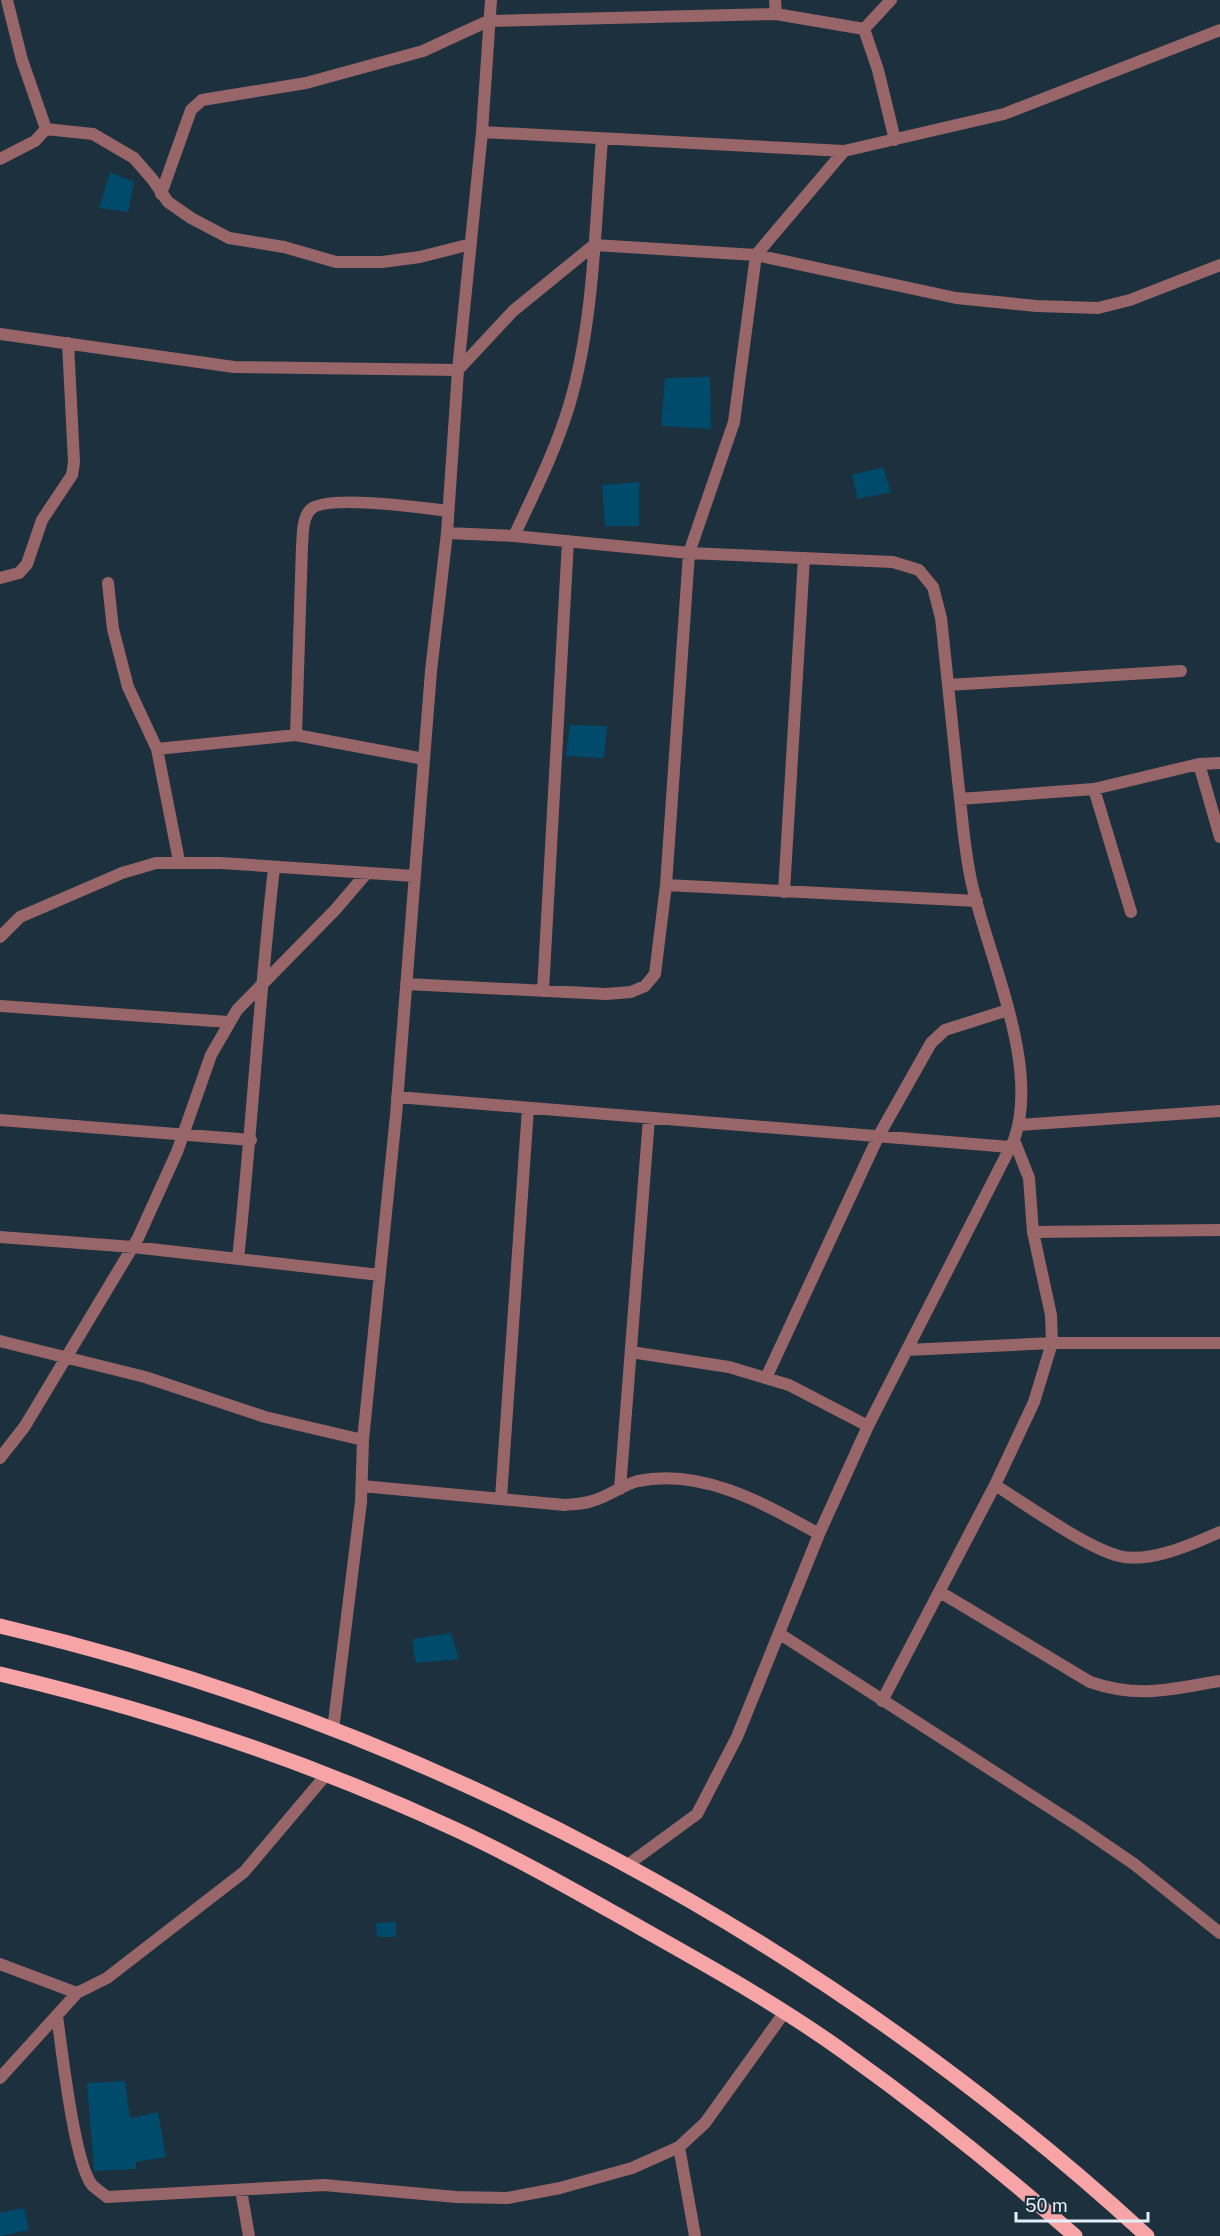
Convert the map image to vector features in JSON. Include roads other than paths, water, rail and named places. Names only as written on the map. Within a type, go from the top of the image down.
[{"type":"main road","points":[[0,1626],[235,1693],[420,1763],[626,1866],[806,1972],[947,2068],[1073,2168],[1147,2236]]},
{"type":"main road","points":[[0,1674],[52,1686],[201,1731],[326,1775],[460,1832],[701,1962],[842,2050],[953,2133],[1075,2236]]},
{"type":"street","points":[[7,0],[22,60],[46,129]]},
{"type":"street","points":[[333,1730],[362,1486],[363,1440],[397,1097],[423,759],[447,533],[458,370],[482,132],[491,0]]},
{"type":"street","points":[[775,0],[776,14]]},
{"type":"street","points":[[864,29],[891,0]]},
{"type":"street","points":[[161,194],[191,110],[202,99],[306,83],[423,51],[488,21],[776,14],[864,29]]},
{"type":"street","points":[[864,29],[878,70],[896,140]]},
{"type":"street","points":[[482,132],[844,151],[1004,114],[1220,30]]},
{"type":"street","points":[[0,159],[27,146],[46,129],[93,135],[134,158],[168,202],[191,218],[229,238],[284,247],[336,262],[382,262],[420,257],[471,244]]},
{"type":"street","points":[[514,536],[551,459],[569,404],[582,344],[594,245],[602,140]]},
{"type":"street","points":[[406,984],[606,994],[631,992],[645,986],[655,974],[666,885],[689,553],[734,422],[756,255],[844,151]]},
{"type":"street","points":[[0,334],[234,367],[458,370],[513,310],[594,245],[756,255],[956,298],[1037,306],[1098,308],[1130,300],[1220,265]]},
{"type":"street","points":[[0,578],[19,573],[27,564],[42,520],[72,475],[74,462],[68,343]]},
{"type":"street","points":[[296,735],[302,546],[305,518],[309,511],[321,504],[335,503],[392,504],[448,511]]},
{"type":"street","points":[[447,533],[514,536],[689,553],[863,559],[892,562],[919,570],[933,587],[941,618],[971,879],[1008,1010],[1023,1097],[1019,1125],[1012,1143],[868,1426],[819,1534],[737,1737],[697,1814],[626,1866]]},
{"type":"street","points":[[543,991],[568,542]]},
{"type":"street","points":[[784,892],[804,558]]},
{"type":"street","points":[[108,583],[113,629],[128,687],[157,749],[179,861]]},
{"type":"street","points":[[948,685],[1181,671]]},
{"type":"street","points":[[157,749],[296,735],[423,759]]},
{"type":"street","points":[[960,799],[1094,789],[1199,764],[1220,763]]},
{"type":"street","points":[[1199,764],[1220,837]]},
{"type":"street","points":[[1094,789],[1131,912]]},
{"type":"street","points":[[0,937],[20,918],[122,873],[156,863],[179,861],[365,875],[414,876]]},
{"type":"street","points":[[237,1258],[251,1140],[261,985],[274,868]]},
{"type":"street","points":[[0,1458],[25,1426],[133,1247],[182,1136],[210,1055],[230,1022],[261,985],[335,910],[365,875]]},
{"type":"street","points":[[666,885],[977,902]]},
{"type":"street","points":[[0,1006],[230,1022]]},
{"type":"street","points":[[766,1378],[878,1137],[931,1043],[945,1030],[1008,1010]]},
{"type":"street","points":[[397,1097],[878,1137],[1012,1143]]},
{"type":"street","points":[[501,1498],[528,1108]]},
{"type":"street","points":[[1019,1125],[1220,1111]]},
{"type":"street","points":[[620,1490],[650,1118]]},
{"type":"street","points":[[0,1120],[251,1140]]},
{"type":"street","points":[[882,1701],[995,1485],[1034,1402],[1052,1343],[1051,1315],[1033,1232],[1029,1178],[1012,1143]]},
{"type":"street","points":[[1033,1232],[1220,1230]]},
{"type":"street","points":[[0,1238],[133,1247],[380,1275]]},
{"type":"street","points":[[0,1341],[145,1377],[265,1418],[363,1440]]},
{"type":"street","points":[[907,1350],[1052,1343],[1220,1344]]},
{"type":"street","points":[[631,1352],[729,1367],[789,1385],[868,1426]]},
{"type":"street","points":[[362,1486],[565,1505],[591,1502],[636,1482],[663,1479],[699,1482],[736,1491],[819,1534]]},
{"type":"street","points":[[995,1485],[1090,1542],[1120,1556],[1141,1556],[1183,1548],[1220,1532]]},
{"type":"street","points":[[940,1592],[1090,1682],[1117,1691],[1154,1692],[1220,1681]]},
{"type":"street","points":[[780,1634],[1125,1858],[1220,1933]]},
{"type":"street","points":[[0,2078],[77,1993],[107,1978],[244,1872],[326,1775]]},
{"type":"street","points":[[0,1964],[77,1993]]},
{"type":"street","points":[[57,2016],[76,2137],[92,2185],[107,2197],[324,2185],[456,2197],[507,2198],[560,2188],[632,2168],[679,2147],[705,2123],[784,2013]]},
{"type":"street","points":[[679,2147],[695,2236]]},
{"type":"street","points":[[241,2190],[249,2236]]}]
